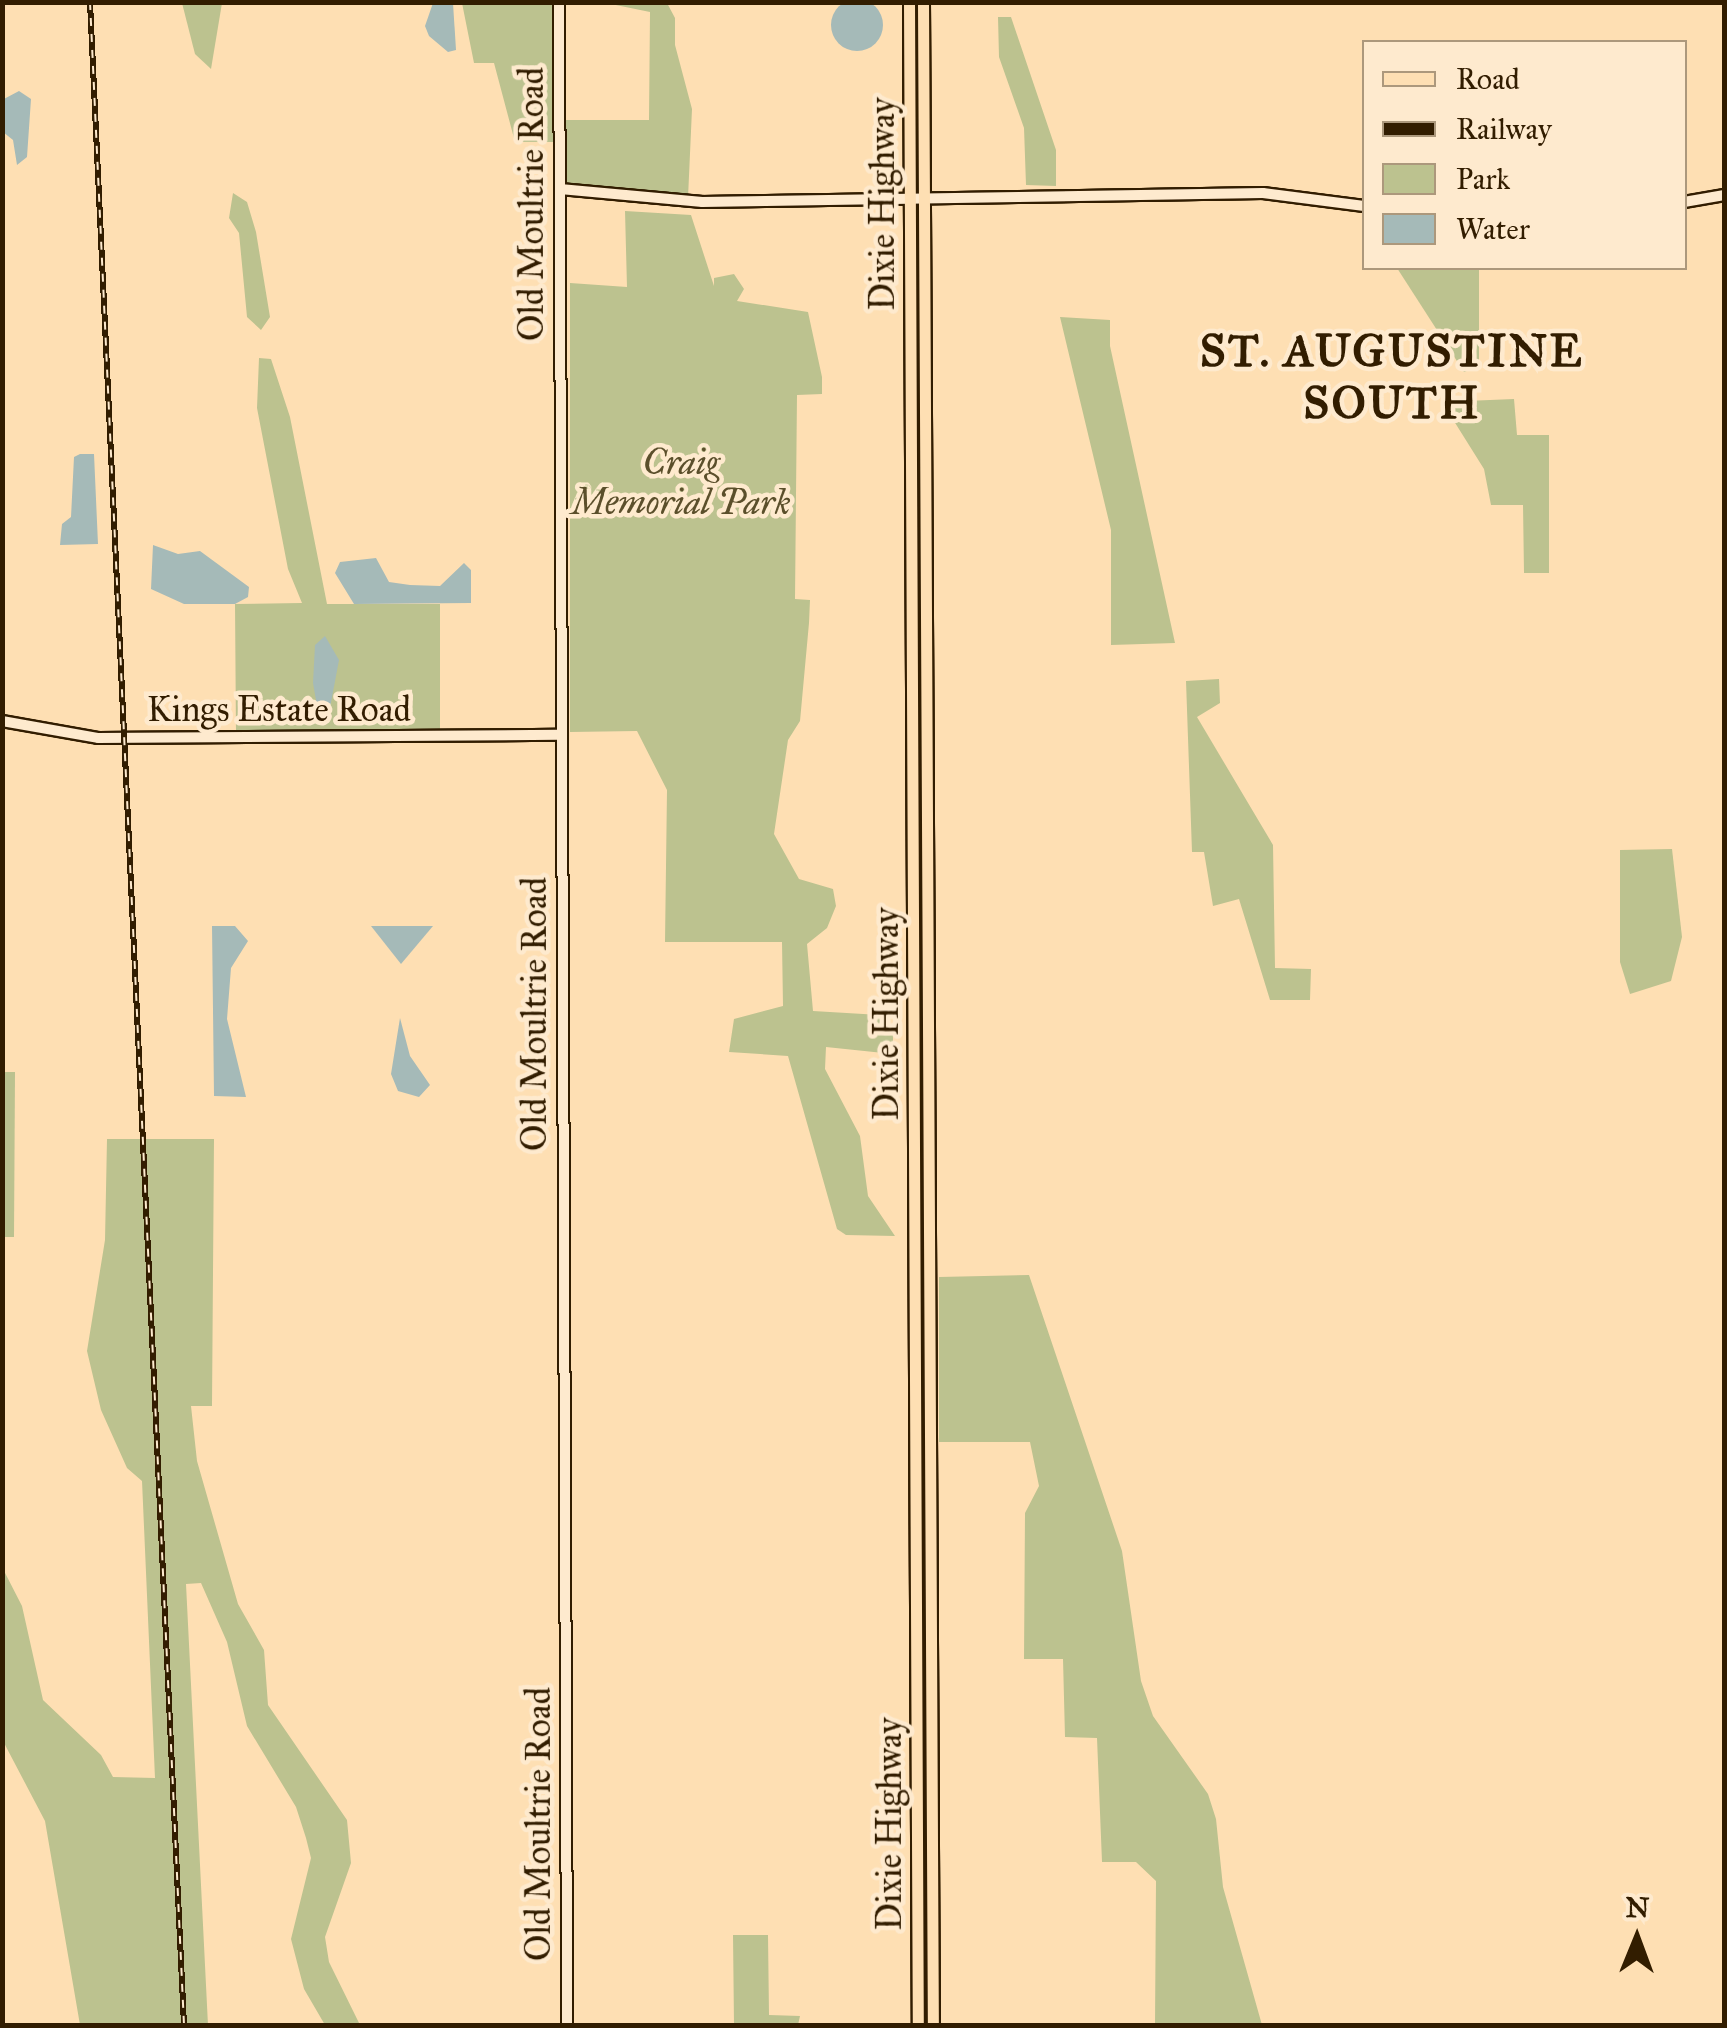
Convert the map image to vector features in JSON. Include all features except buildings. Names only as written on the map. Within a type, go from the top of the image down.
[{"type":"main road","name":"Old Moultrie Road","points":[[559,2],[558,735],[567,2026]]},
{"type":"main road","name":"Dixie Highway","points":[[909,2],[910,196],[919,449],[920,825],[915,1196],[918,2026]]},
{"type":"main road","name":"Dixie Highway","points":[[919,449],[925,333],[924,2]]},
{"type":"main road","points":[[560,189],[702,202],[1264,192],[1362,206]]},
{"type":"main road","points":[[1687,201],[1724,195]]},
{"type":"main road","name":"Kings Estate Road","points":[[2,721],[98,738],[558,735]]},
{"type":"main road","points":[[920,825],[929,1195],[932,2026]]},
{"type":"main road","points":[[915,1196],[929,1195]]},
{"type":"main road","points":[[916,1369],[930,1368]]},
{"type":"green space","points":[[182,3],[222,3],[211,69],[195,54]]},
{"type":"green space","points":[[462,3],[556,3],[556,142],[515,142],[494,63],[474,63]]},
{"type":"green space","points":[[606,3],[667,3],[675,18],[675,45],[692,109],[688,198],[563,186],[562,120],[649,120],[650,12]]},
{"type":"green space","points":[[998,17],[1011,17],[1056,150],[1056,186],[1026,185],[1024,128],[999,57]]},
{"type":"green space","points":[[233,193],[247,202],[256,232],[270,317],[261,330],[247,317],[239,233],[229,218]]},
{"type":"green space","name":"Craig Memorial Park","points":[[625,211],[691,215],[714,286],[714,278],[734,274],[744,289],[737,301],[808,312],[822,394],[797,395],[795,599],[810,600],[809,623],[800,721],[788,740],[774,834],[799,879],[833,889],[836,906],[827,928],[807,944],[813,1011],[880,1015],[893,1029],[893,1054],[826,1047],[825,1069],[860,1136],[868,1196],[895,1236],[846,1235],[837,1229],[788,1056],[729,1052],[734,1019],[783,1006],[782,942],[665,942],[667,790],[637,731],[570,732],[570,283],[627,287]]},
{"type":"green space","points":[[1398,270],[1479,270],[1479,366],[1464,372]]},
{"type":"green space","points":[[1060,317],[1110,320],[1110,346],[1175,643],[1111,645],[1111,530]]},
{"type":"green space","points":[[259,358],[271,359],[290,417],[327,604],[440,604],[440,733],[236,734],[235,604],[302,603],[288,569],[257,408]]},
{"type":"green space","points":[[1514,399],[1517,435],[1549,435],[1549,573],[1524,573],[1523,505],[1491,505],[1484,469],[1442,402]]},
{"type":"green space","points":[[1219,679],[1220,703],[1197,717],[1273,845],[1275,968],[1311,969],[1310,1000],[1270,1000],[1239,899],[1213,906],[1204,852],[1192,852],[1186,681]]},
{"type":"green space","points":[[1672,849],[1682,937],[1671,981],[1630,994],[1620,962],[1620,850]]},
{"type":"green space","points":[[3,1072],[15,1072],[14,1237],[3,1237]]},
{"type":"green space","points":[[107,1139],[214,1139],[212,1406],[191,1406],[197,1461],[238,1604],[264,1650],[268,1705],[347,1820],[351,1863],[325,1937],[329,1962],[360,2025],[325,2025],[304,1989],[291,1939],[311,1858],[306,1838],[296,1807],[247,1726],[227,1642],[201,1583],[186,1584],[208,2025],[80,2025],[45,1821],[3,1741],[2,1567],[22,1606],[43,1700],[101,1755],[113,1777],[155,1778],[142,1481],[127,1468],[101,1410],[87,1351],[105,1240]]},
{"type":"green space","points":[[1029,1275],[1122,1551],[1141,1681],[1153,1716],[1208,1794],[1216,1819],[1223,1887],[1262,2025],[1155,2025],[1156,1881],[1136,1862],[1102,1862],[1097,1738],[1065,1737],[1063,1659],[1024,1659],[1025,1513],[1039,1486],[1030,1442],[939,1442],[939,1277]]},
{"type":"green space","points":[[733,1935],[768,1935],[769,2015],[800,2016],[798,2025],[734,2025]]},
{"type":"water","points":[[857,-1],[876,6],[883,25],[876,44],[857,51],[838,44],[831,25],[838,6]]},
{"type":"water","points":[[433,3],[453,3],[456,50],[448,52],[429,36],[425,26]]},
{"type":"water","points":[[19,91],[31,99],[27,157],[17,165],[13,140],[3,132],[2,100]]},
{"type":"water","points":[[94,454],[98,544],[60,545],[62,524],[71,517],[74,457]]},
{"type":"water","points":[[153,545],[178,554],[200,551],[249,587],[248,597],[235,604],[184,604],[151,589]]},
{"type":"water","points":[[376,558],[389,582],[410,585],[440,586],[464,563],[471,570],[471,603],[354,604],[335,573],[340,562]]},
{"type":"water","points":[[325,636],[339,660],[329,713],[317,706],[313,683],[315,645]]},
{"type":"water","points":[[212,926],[235,926],[248,941],[231,968],[227,1019],[246,1097],[214,1096]]},
{"type":"water","points":[[371,926],[433,926],[401,964]]},
{"type":"water","points":[[400,1018],[410,1056],[430,1085],[419,1097],[398,1091],[391,1074]]},
{"type":"railway","points":[[90,2],[184,2026]]},
{"type":"district","name":"ST. AUGUSTINE SOUTH","points":[[1392,377]]}]
